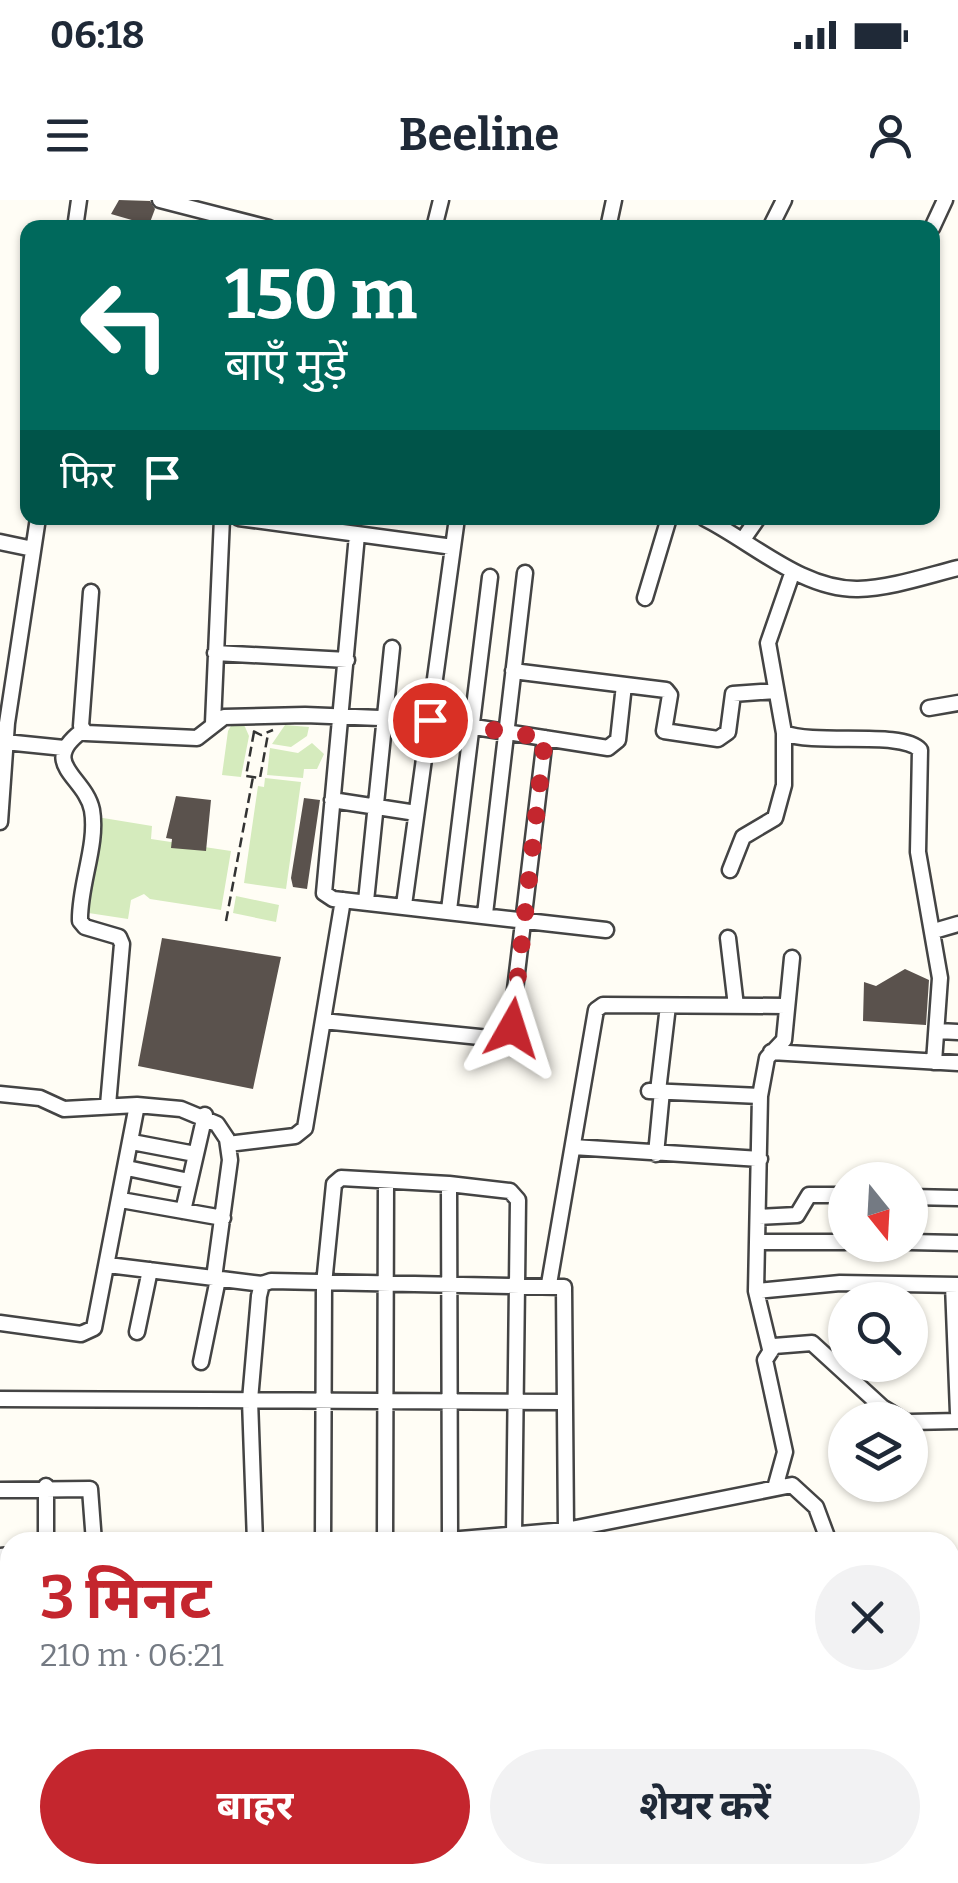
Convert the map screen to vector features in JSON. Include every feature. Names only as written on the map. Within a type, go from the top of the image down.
[{"type":"street","points":[[160,200],[238,220]]},
{"type":"street","points":[[0,822],[3,746],[37,525]]},
{"type":"street","points":[[212,723],[222,525]]},
{"type":"street","points":[[342,525],[358,535],[453,547]]},
{"type":"street","points":[[404,905],[456,525]]},
{"type":"street","points":[[645,598],[667,525]]},
{"type":"street","points":[[718,525],[792,570],[819,582],[858,589],[958,568]]},
{"type":"street","points":[[744,538],[753,525]]},
{"type":"street","points":[[358,535],[322,888],[326,896],[606,930]]},
{"type":"street","points":[[0,542],[32,549]]},
{"type":"street","points":[[730,870],[743,837],[776,818],[784,784],[784,733],[768,642],[792,570]]},
{"type":"street","points":[[485,914],[525,574]]},
{"type":"street","points":[[449,910],[490,577]]},
{"type":"street","points":[[3,746],[64,748],[82,731],[91,592]]},
{"type":"street","points":[[366,901],[392,648]]},
{"type":"street","points":[[214,653],[347,660]]},
{"type":"street","points":[[513,671],[668,691],[664,731],[718,739],[728,732],[733,694],[776,691]]},
{"type":"street","points":[[82,731],[197,738],[212,723],[233,715],[430,720],[614,747],[624,685]]},
{"type":"street","points":[[929,708],[958,702]]},
{"type":"street","points":[[784,733],[851,742],[910,742],[918,747],[917,841],[940,978],[934,1062]]},
{"type":"street","points":[[323,1022],[508,1041],[545,738]]},
{"type":"street","points":[[64,748],[66,766],[92,811],[80,923],[114,934],[122,944],[108,1106]]},
{"type":"street","points":[[332,800],[416,813]]},
{"type":"street","points":[[228,1144],[302,1132],[343,900]]},
{"type":"street","points":[[934,931],[958,924]]},
{"type":"street","points":[[728,938],[736,1006]]},
{"type":"street","points":[[775,1488],[785,1452],[764,1360],[770,1348],[756,1291],[760,1096],[771,1052],[784,1040],[792,958]]},
{"type":"street","points":[[549,1284],[596,1010],[603,1005],[786,1006]]},
{"type":"street","points":[[656,1154],[656,1091],[668,1006]]},
{"type":"street","points":[[938,1031],[958,1032]]},
{"type":"street","points":[[771,1052],[958,1064]]},
{"type":"street","points":[[656,1091],[760,1096]]},
{"type":"street","points":[[0,1094],[40,1098],[64,1108],[137,1105],[205,1115],[224,1131],[228,1144],[223,1218],[201,1362]]},
{"type":"street","points":[[0,1323],[88,1332],[98,1318],[137,1105]]},
{"type":"street","points":[[183,1211],[205,1115]]},
{"type":"street","points":[[132,1142],[194,1154]]},
{"type":"street","points":[[572,1148],[760,1159]]},
{"type":"street","points":[[128,1168],[189,1181]]},
{"type":"street","points":[[324,1532],[324,1284],[335,1181],[449,1184],[510,1191],[518,1198],[514,1532]]},
{"type":"street","points":[[385,1532],[386,1181]]},
{"type":"street","points":[[449,1184],[450,1532]]},
{"type":"street","points":[[759,1218],[797,1215],[809,1195],[828,1196]]},
{"type":"street","points":[[928,1198],[958,1198]]},
{"type":"street","points":[[120,1200],[223,1218]]},
{"type":"street","points":[[758,1242],[828,1242]]},
{"type":"street","points":[[928,1242],[958,1242]]},
{"type":"street","points":[[108,1265],[262,1284],[549,1284],[565,1290],[566,1530]]},
{"type":"street","points":[[137,1332],[150,1270]]},
{"type":"street","points":[[756,1291],[840,1283],[956,1285],[958,1413]]},
{"type":"street","points":[[255,1532],[250,1400],[262,1284]]},
{"type":"street","points":[[770,1348],[812,1344],[876,1402]]},
{"type":"street","points":[[0,1399],[564,1402]]},
{"type":"street","points":[[928,1421],[958,1422]]},
{"type":"street","points":[[545,1532],[792,1485],[805,1492],[816,1507],[825,1532]]},
{"type":"street","points":[[46,1486],[46,1532]]},
{"type":"street","points":[[0,1490],[90,1488],[93,1532]]},
{"type":"path","points":[[254,732],[246,776],[260,778],[268,734]]},
{"type":"path","points":[[226,922],[253,777]]},
{"type":"green space","points":[[235,719],[242,720],[249,736],[241,777],[222,775],[228,731]]},
{"type":"green space","points":[[285,725],[309,727],[307,736],[291,747],[272,744]]},
{"type":"green space","points":[[312,743],[324,754],[317,769],[304,769],[303,778],[267,775],[270,748],[298,753]]},
{"type":"green space","points":[[265,778],[301,782],[286,889],[244,883],[258,786],[264,787]]},
{"type":"green space","points":[[97,817],[152,826],[151,839],[231,851],[221,910],[150,899],[144,894],[131,900],[128,919],[82,912]]},
{"type":"green space","points":[[236,896],[279,905],[276,922],[233,913]]},
{"type":"building","points":[[119,200],[150,201],[155,209],[151,220],[111,214]]},
{"type":"building","points":[[176,796],[211,800],[206,851],[171,848],[172,839],[166,838]]},
{"type":"building","points":[[304,798],[320,800],[307,889],[293,887],[291,878]]},
{"type":"building","points":[[162,938],[281,957],[253,1089],[138,1066]]},
{"type":"building","points":[[905,969],[929,980],[926,1025],[863,1021],[864,982],[876,986]]},
{"type":"route","points":[[430,720],[545,738],[512,1028]]}]
